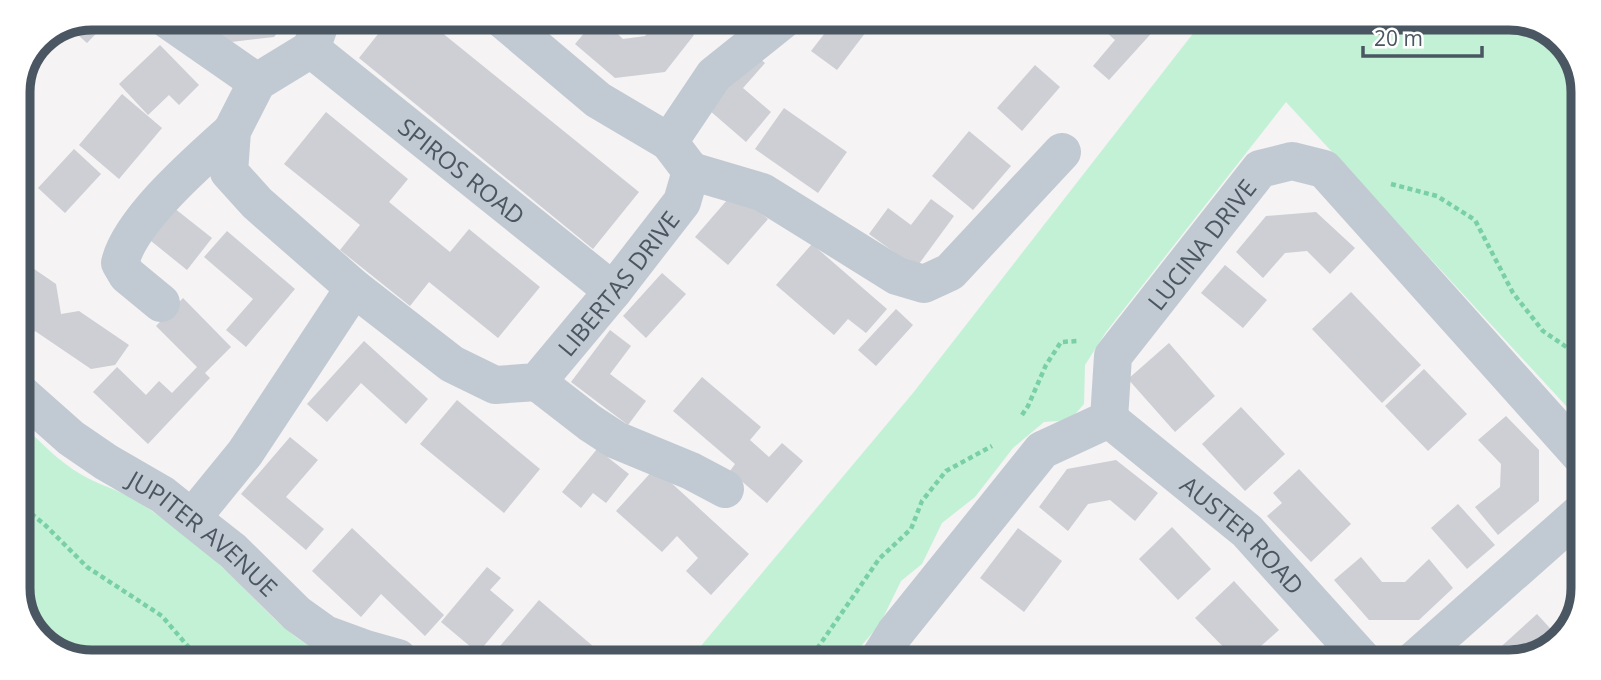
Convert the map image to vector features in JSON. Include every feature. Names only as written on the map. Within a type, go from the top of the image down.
[{"type":"street","points":[[182,30],[257,82]]},
{"type":"street","points":[[515,30],[598,100],[680,156],[762,191],[897,276],[924,284],[950,272],[1062,152]]},
{"type":"street","name":"LIBERTAS DRIVE","points":[[537,382],[682,202],[680,156],[714,75],[770,30]]},
{"type":"street","points":[[161,303],[127,275],[120,263],[124,248],[133,233],[190,168],[232,131],[257,82],[317,33]]},
{"type":"street","name":"SPIROS ROAD","points":[[317,33],[613,291]]},
{"type":"street","points":[[232,131],[229,172],[257,203],[354,288],[452,364],[495,385],[537,382],[616,440],[691,471],[725,489]]},
{"type":"street","name":"LUCINA DRIVE","points":[[1113,356],[1260,169],[1292,161],[1324,169],[1571,445]]},
{"type":"street","points":[[192,518],[245,453],[354,288]]},
{"type":"street","points":[[884,650],[895,633],[1042,450],[1110,419],[1113,356]]},
{"type":"street","name":"JUPITER AVENUE","points":[[30,402],[71,438],[163,495],[233,551],[271,590],[307,621],[325,634],[374,650]]},
{"type":"street","name":"AUSTER ROAD","points":[[1110,419],[1247,531],[1354,650]]},
{"type":"street","points":[[1426,650],[1571,521]]},
{"type":"path","points":[[1350,200],[1387,183],[1437,196],[1475,220],[1513,293],[1543,331],[1571,349]]},
{"type":"path","points":[[1016,423],[1028,406],[1046,365],[1061,342],[1087,340],[1113,356]]},
{"type":"path","points":[[816,650],[878,559],[911,529],[922,501],[946,471],[1003,440]]},
{"type":"path","points":[[30,513],[87,566],[162,616],[191,650]]},
{"type":"green space","points":[[1196,30],[1521,31],[1533,34],[1547,43],[1567,68],[1571,88],[1571,411],[1286,102],[1106,332],[1085,365],[1084,404],[1070,420],[1044,422],[1013,448],[975,497],[942,523],[922,564],[901,581],[880,624],[858,650],[698,650],[913,393]]},
{"type":"green space","points":[[30,432],[73,470],[135,500],[200,547],[273,618],[301,641],[317,650],[92,650],[68,646],[57,640],[40,623],[31,600]]},
{"type":"building","points":[[99,30],[87,43],[75,32]]},
{"type":"building","points":[[209,30],[280,30],[274,37],[223,43]]},
{"type":"building","points":[[381,30],[439,30],[639,192],[593,249],[359,58]]},
{"type":"building","points":[[587,30],[614,30],[623,39],[645,36],[650,30],[688,30],[694,35],[665,72],[615,78],[575,44]]},
{"type":"building","points":[[827,30],[867,30],[837,70],[811,51]]},
{"type":"building","points":[[1104,30],[1154,30],[1109,80],[1093,66],[1115,40]]},
{"type":"building","points":[[742,43],[765,63],[743,88],[771,112],[746,142],[694,97]]},
{"type":"building","points":[[160,45],[199,85],[179,105],[169,95],[148,115],[119,84]]},
{"type":"building","points":[[1035,65],[1060,87],[1022,131],[997,108]]},
{"type":"building","points":[[122,94],[162,128],[119,179],[79,145]]},
{"type":"building","points":[[784,108],[847,152],[818,193],[755,149]]},
{"type":"building","points":[[326,112],[408,179],[389,202],[450,252],[469,229],[540,287],[498,338],[429,282],[410,306],[340,250],[360,225],[284,164]]},
{"type":"building","points":[[969,131],[1011,166],[973,210],[932,176]]},
{"type":"building","points":[[74,149],[101,174],[65,213],[38,188]]},
{"type":"building","points":[[735,191],[768,219],[728,265],[695,237]]},
{"type":"building","points":[[155,193],[212,238],[187,270],[130,224]]},
{"type":"building","points":[[931,199],[954,216],[916,268],[869,234],[888,208],[911,225]]},
{"type":"building","points":[[1316,212],[1355,248],[1330,274],[1307,251],[1285,253],[1263,278],[1236,252],[1266,216]]},
{"type":"building","points":[[227,231],[295,289],[246,347],[226,330],[253,299],[204,257]]},
{"type":"building","points":[[812,244],[887,309],[866,333],[848,319],[834,335],[776,285]]},
{"type":"building","points":[[1225,265],[1267,300],[1243,328],[1201,293]]},
{"type":"building","points":[[30,266],[56,284],[61,314],[79,311],[129,345],[115,365],[91,369],[35,331],[33,334],[30,332]]},
{"type":"building","points":[[662,273],[686,294],[646,338],[623,316]]},
{"type":"building","points":[[1351,292],[1421,365],[1382,403],[1312,329]]},
{"type":"building","points":[[183,298],[231,347],[205,373],[210,378],[148,444],[93,392],[117,367],[146,395],[159,381],[172,393],[197,367],[156,326]]},
{"type":"building","points":[[896,309],[913,325],[876,366],[858,350]]},
{"type":"building","points":[[610,330],[631,346],[610,374],[646,401],[628,425],[571,382]]},
{"type":"building","points":[[364,341],[428,399],[406,424],[361,383],[327,422],[307,404]]},
{"type":"building","points":[[1169,343],[1215,396],[1175,432],[1128,379]]},
{"type":"building","points":[[1424,369],[1467,414],[1428,451],[1385,406]]},
{"type":"building","points":[[702,377],[761,427],[750,440],[769,457],[782,443],[803,461],[767,503],[730,471],[735,464],[673,411]]},
{"type":"building","points":[[457,400],[540,469],[504,513],[420,444]]},
{"type":"building","points":[[1241,407],[1285,454],[1245,491],[1202,444]]},
{"type":"building","points":[[1506,416],[1539,450],[1539,501],[1498,535],[1475,507],[1500,487],[1501,464],[1478,440]]},
{"type":"building","points":[[290,437],[318,460],[286,497],[324,529],[306,550],[241,494]]},
{"type":"building","points":[[597,449],[629,474],[606,503],[593,493],[581,508],[562,492]]},
{"type":"building","points":[[1116,460],[1158,493],[1135,521],[1110,500],[1088,504],[1068,531],[1039,507],[1067,469]]},
{"type":"building","points":[[655,468],[749,554],[711,595],[686,571],[698,558],[677,536],[662,552],[616,511]]},
{"type":"building","points":[[1299,469],[1351,524],[1311,562],[1267,516],[1282,503],[1273,493]]},
{"type":"building","points":[[1458,504],[1495,545],[1467,569],[1431,528]]},
{"type":"building","points":[[1172,527],[1211,569],[1178,600],[1139,559]]},
{"type":"building","points":[[352,528],[444,615],[425,636],[381,594],[361,617],[312,571]]},
{"type":"building","points":[[1018,528],[1062,561],[1024,612],[980,578]]},
{"type":"building","points":[[1361,557],[1382,582],[1405,582],[1429,559],[1453,588],[1419,620],[1369,620],[1334,580]]},
{"type":"building","points":[[487,567],[501,578],[490,590],[514,610],[481,650],[474,650],[441,622]]},
{"type":"building","points":[[1234,581],[1279,630],[1256,650],[1226,650],[1195,618]]},
{"type":"building","points":[[539,600],[597,650],[497,650]]},
{"type":"building","points":[[1537,614],[1553,632],[1529,647],[1497,650]]}]
